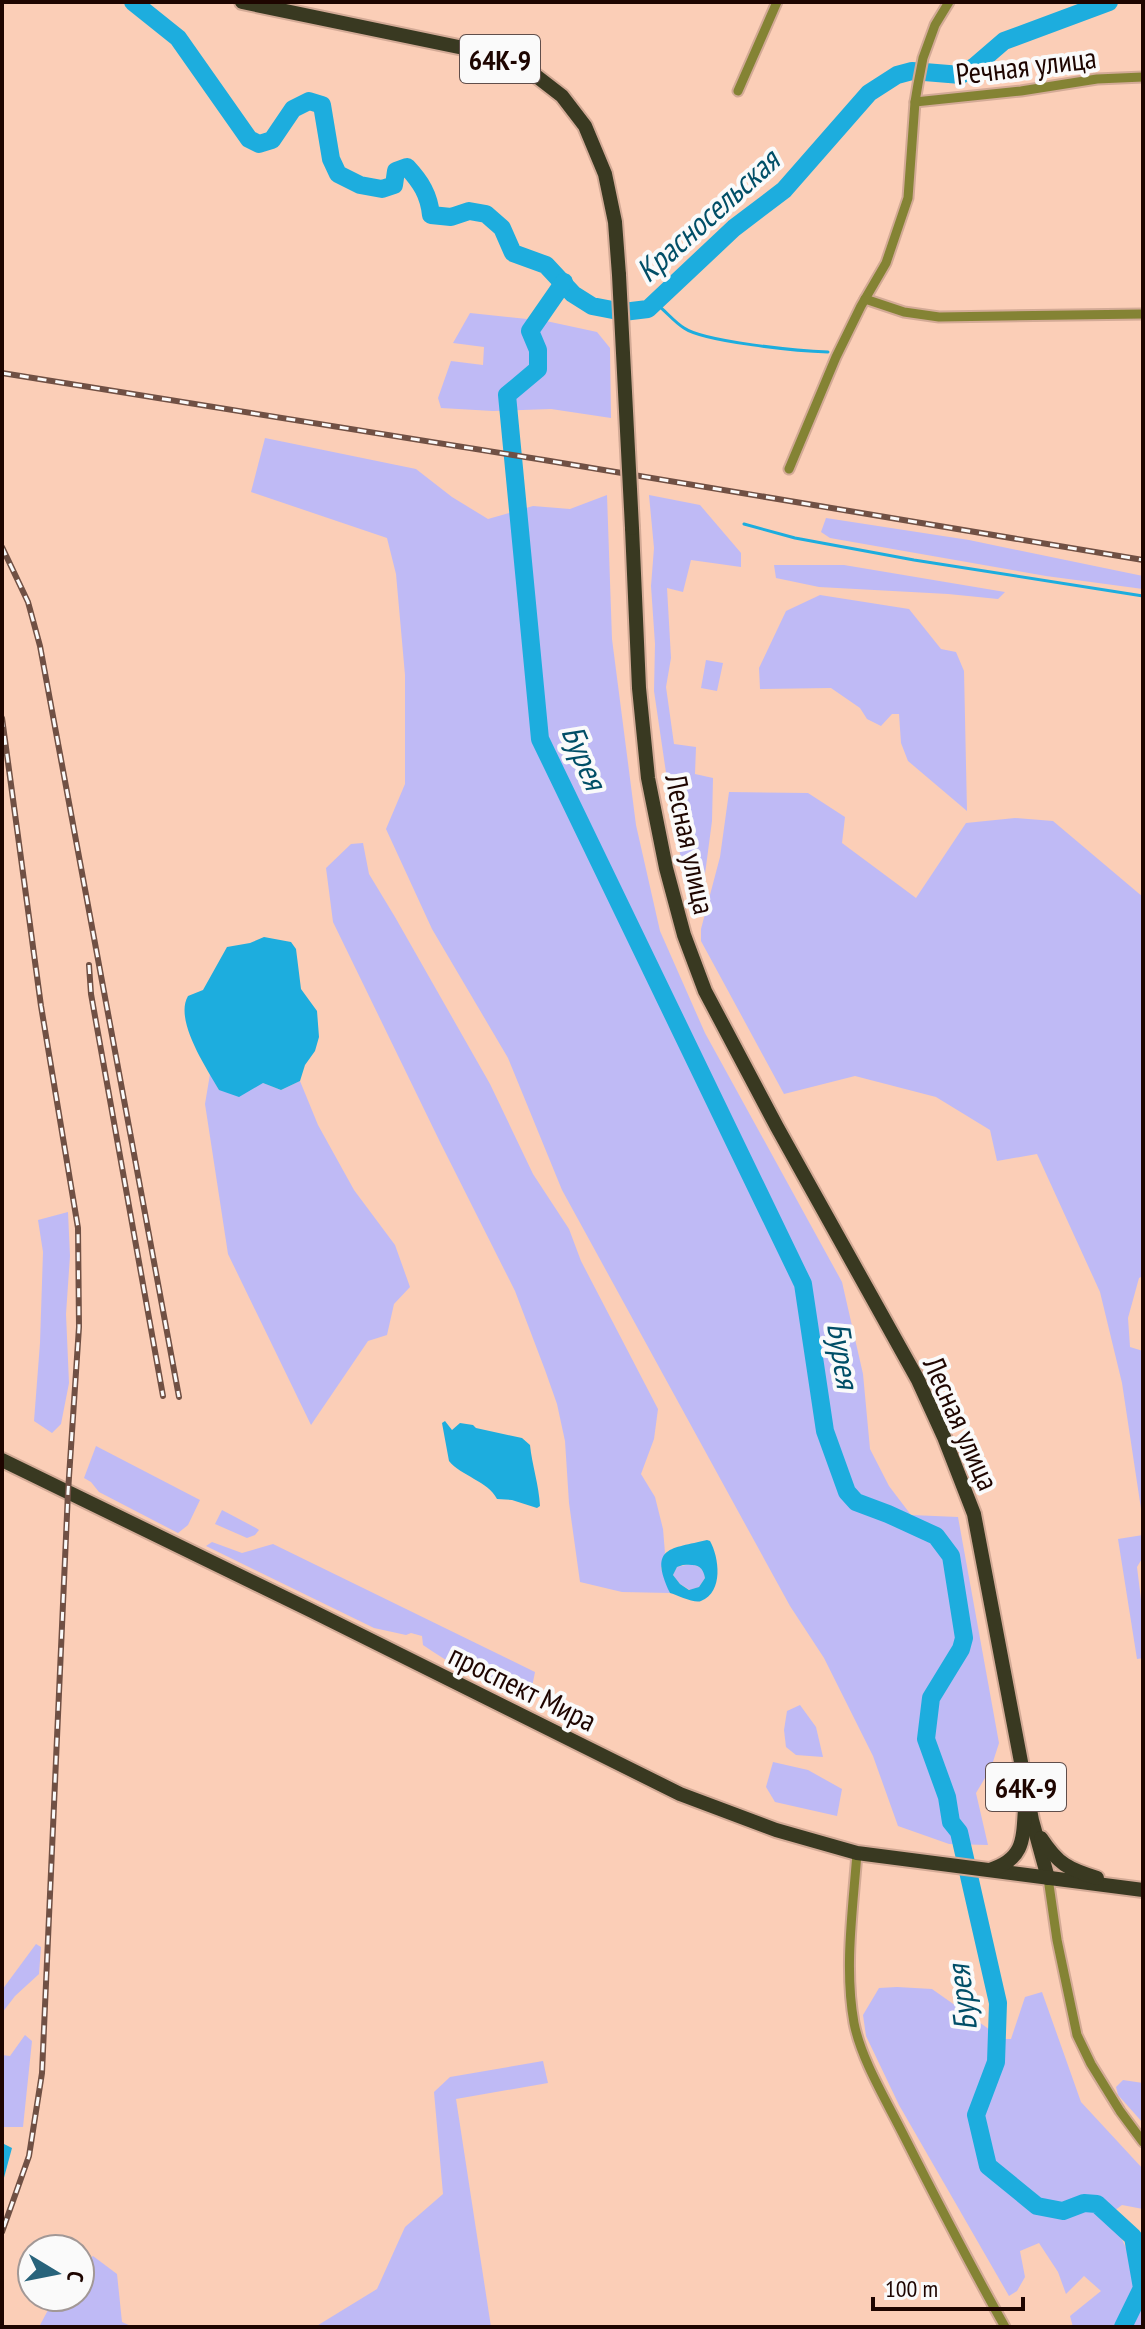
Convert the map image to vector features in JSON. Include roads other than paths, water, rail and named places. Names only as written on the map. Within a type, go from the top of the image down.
[{"type":"main road","name":"Лесная улица","points":[[242,2],[478,51],[531,72],[562,96],[585,126],[605,174],[615,222],[639,688],[648,778],[666,868],[684,935],[705,991],[918,1380],[974,1514],[1033,1825],[1048,1878]]},
{"type":"main road","name":"проспект Мира","points":[[2,1460],[680,1794],[776,1830],[857,1853],[1141,1890]]},
{"type":"main road","points":[[984,1870],[1005,1865],[1017,1855],[1023,1838],[1027,1792]]},
{"type":"main road","points":[[1033,1825],[1053,1856],[1066,1866],[1141,1890]]},
{"type":"street","points":[[738,91],[777,2]]},
{"type":"street","points":[[789,469],[832,365],[886,263],[908,198],[915,102],[923,58],[935,25],[949,2]]},
{"type":"street","name":"Речная улица","points":[[915,102],[1097,79],[1143,77]]},
{"type":"street","points":[[865,299],[904,312],[939,317],[1143,314]]},
{"type":"street","points":[[857,1853],[852,1918],[854,2023],[887,2104],[1005,2327]]},
{"type":"street","points":[[1048,1878],[1057,1940],[1077,2035],[1112,2099],[1143,2142]]},
{"type":"water","points":[[264,937],[291,942],[296,949],[301,989],[317,1011],[319,1037],[300,1081],[281,1090],[263,1083],[239,1097],[219,1090],[193,1043],[185,1018],[185,1006],[188,996],[203,990],[227,947]]},
{"type":"water","points":[[445,1421],[452,1430],[460,1423],[473,1425],[522,1438],[530,1445],[540,1506],[537,1508],[497,1499],[487,1488],[454,1466],[449,1461],[442,1423]]},
{"type":"water","points":[[707,1540],[716,1556],[718,1574],[713,1590],[698,1602],[670,1593],[661,1566],[667,1552]],"holes":[[[677,1567],[700,1568],[705,1578],[699,1587],[689,1590],[673,1575]]]},
{"type":"water","points":[[2,2143],[12,2148],[2,2185]]},
{"type":"waterway","name":"Красносельская","points":[[133,2],[178,38],[249,139],[259,144],[272,140],[293,109],[309,101],[322,105],[331,159],[338,174],[360,185],[382,189],[394,185],[396,171],[407,167],[424,189],[431,215],[451,217],[469,211],[486,214],[502,228],[513,253],[546,265],[573,294],[592,306],[623,312],[648,309],[734,228],[784,190],[869,93],[897,75],[912,71],[961,75],[1004,41],[1109,2]]},
{"type":"waterway","name":"Бурея","points":[[564,282],[530,331],[538,350],[538,369],[507,395],[540,739],[803,1284],[825,1431],[847,1492],[856,1502],[936,1536],[951,1556],[964,1638],[961,1649],[931,1698],[926,1739],[947,1797],[951,1822],[959,1832],[998,2003],[996,2062],[976,2115],[988,2166],[1037,2206],[1063,2211],[1084,2203],[1097,2204],[1133,2237],[1142,2288],[1123,2327]]},
{"type":"waterway","points":[[655,303],[684,328],[711,338],[828,352]]},
{"type":"waterway","points":[[744,524],[795,538],[914,560],[1143,596]]},
{"type":"railway","points":[[2,373],[1143,560]]},
{"type":"railway","points":[[2,547],[28,602],[40,646],[179,1397]]},
{"type":"railway","points":[[2,718],[41,1006],[78,1228],[79,1327],[68,1492],[42,2073],[29,2156],[2,2232]]},
{"type":"railway","points":[[89,965],[91,994],[163,1396]]}]
